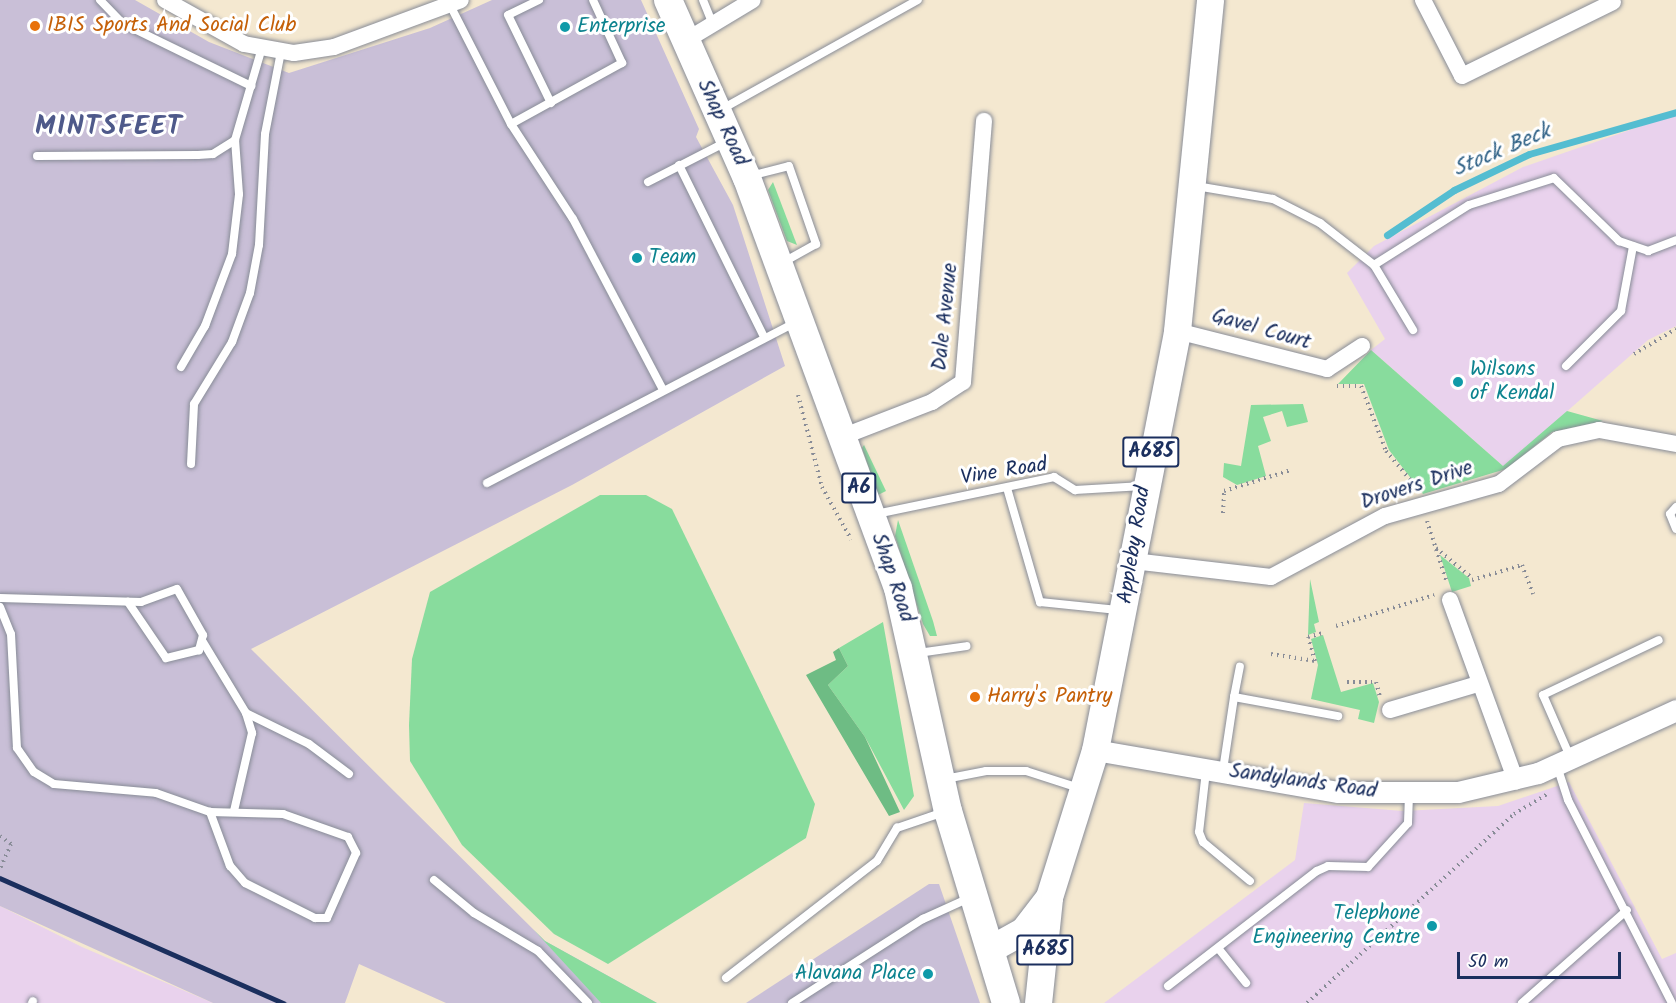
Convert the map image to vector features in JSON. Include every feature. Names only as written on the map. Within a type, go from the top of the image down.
[{"type":"highway","name":"Shap Road","points":[[668,0],[716,113],[747,178],[780,263],[839,438],[898,588],[915,654],[948,811],[972,897],[1006,1003]]},
{"type":"main road","name":"Appleby Road","points":[[990,949],[1023,930],[1049,897],[1095,750],[1125,611],[1143,486],[1177,330],[1210,0]]},
{"type":"main road","name":"A685","points":[[1038,1003],[1049,897]]},
{"type":"street","points":[[165,0],[261,51],[281,52],[334,47],[455,3]]},
{"type":"street","points":[[685,41],[714,27],[753,0]]},
{"type":"street","points":[[1423,0],[1462,76],[1613,2]]},
{"type":"street","name":"Dale Avenue","points":[[839,438],[932,402],[963,382],[984,121]]},
{"type":"street","name":"Gavel Court","points":[[1177,330],[1327,369],[1362,346]]},
{"type":"street","name":"Drovers Drive","points":[[1133,561],[1271,578],[1385,516],[1499,484],[1558,439],[1599,430],[1676,444]]},
{"type":"street","points":[[1446,595],[1516,781]]},
{"type":"street","points":[[1386,706],[1478,684]]},
{"type":"street","name":"Sandylands Road","points":[[1095,750],[1338,792],[1409,793],[1516,781],[1564,762],[1676,710]]},
{"type":"lane","points":[[100,0],[122,23],[251,86]]},
{"type":"lane","points":[[539,0],[508,15],[551,103]]},
{"type":"lane","points":[[511,124],[622,63],[592,0]]},
{"type":"lane","points":[[703,0],[714,27]]},
{"type":"lane","points":[[716,113],[918,0]]},
{"type":"lane","points":[[455,3],[511,124],[573,219],[663,390]]},
{"type":"lane","points":[[181,368],[205,326],[232,254],[238,194],[235,140],[261,51]]},
{"type":"lane","points":[[190,464],[194,405],[232,342],[250,293],[259,245],[265,134],[281,52]]},
{"type":"lane","points":[[37,156],[213,154],[235,140]]},
{"type":"lane","points":[[648,182],[729,140]]},
{"type":"lane","points":[[679,165],[763,335]]},
{"type":"lane","points":[[747,178],[789,166],[816,244],[780,263]]},
{"type":"lane","points":[[1374,265],[1469,205],[1554,178],[1619,241],[1648,252],[1676,240]]},
{"type":"lane","points":[[1191,185],[1273,199],[1320,223],[1374,265],[1413,330]]},
{"type":"lane","points":[[1566,366],[1621,311],[1633,246]]},
{"type":"lane","points":[[488,483],[763,335],[799,320]]},
{"type":"lane","name":"Vine Road","points":[[870,516],[1054,477],[1075,490],[1143,486]]},
{"type":"lane","points":[[1007,488],[1040,602],[1125,611]]},
{"type":"lane","points":[[1676,507],[1670,514],[1676,529]]},
{"type":"lane","points":[[0,598],[128,602],[177,589],[203,642],[246,713],[250,756],[234,811]]},
{"type":"lane","points":[[128,602],[166,658],[199,650],[203,642]]},
{"type":"lane","points":[[0,607],[11,634],[16,748],[34,772],[54,784],[156,793],[210,812],[283,814],[348,837],[355,844],[327,918],[305,913],[245,883],[230,866],[210,812]]},
{"type":"lane","points":[[1659,640],[1543,695],[1564,762],[1568,800],[1627,910],[1672,1003]]},
{"type":"lane","points":[[915,654],[967,645]]},
{"type":"lane","points":[[1240,667],[1215,769],[1196,825],[1203,842],[1250,881]]},
{"type":"lane","points":[[1234,697],[1338,716]]},
{"type":"lane","points":[[246,713],[309,744],[349,774]]},
{"type":"lane","points":[[942,780],[986,771],[1026,771],[1083,790]]},
{"type":"lane","points":[[1168,986],[1317,871],[1328,866],[1368,867],[1408,823],[1409,793]]},
{"type":"lane","points":[[726,978],[877,861],[897,828],[948,811]]},
{"type":"lane","points":[[434,880],[474,913],[538,951],[588,1003]]},
{"type":"lane","points":[[792,1003],[923,919],[972,897]]},
{"type":"lane","points":[[1522,1003],[1627,910]]},
{"type":"lane","points":[[1218,948],[1246,983]]},
{"type":"path","points":[[1634,354],[1676,329]]},
{"type":"path","points":[[796,386],[822,488],[855,545]]},
{"type":"path","points":[[1336,386],[1361,386],[1386,451],[1420,495]]},
{"type":"path","points":[[1223,513],[1224,491],[1291,470]]},
{"type":"path","points":[[1336,626],[1446,595],[1425,514]]},
{"type":"path","points":[[1435,548],[1472,579],[1522,565],[1533,594]]},
{"type":"path","points":[[1271,654],[1315,661],[1308,637],[1323,633]]},
{"type":"path","points":[[1347,682],[1376,682],[1386,706]]},
{"type":"path","points":[[1307,1003],[1514,814],[1555,789],[1564,762]]},
{"type":"path","points":[[0,836],[11,844],[0,869]]},
{"type":"shaded area","points":[[0,0],[135,0],[209,42],[289,73],[430,28],[492,0],[641,0],[699,129],[696,137],[733,205],[785,366],[572,485],[251,649],[545,941],[657,1003],[446,1003],[359,964],[345,1003],[213,1003],[0,906]]},
{"type":"shaded area","points":[[1676,114],[1676,326],[1648,340],[1504,467],[1371,350],[1385,339],[1347,273],[1374,246],[1523,167]]},
{"type":"shaded area","points":[[1569,782],[1662,959],[1676,953],[1676,1003],[1104,1003],[1295,860],[1304,803],[1403,811],[1498,806]]},
{"type":"shaded area","points":[[929,884],[939,884],[980,1003],[746,1003]]},
{"type":"shaded area","points":[[0,906],[82,947],[213,1003],[0,1003]]},
{"type":"green space","points":[[773,182],[797,245],[787,241],[768,190]]},
{"type":"green space","points":[[1371,350],[1503,466],[1567,411],[1603,421],[1552,432],[1506,469],[1423,494],[1389,450],[1364,384],[1338,384]]},
{"type":"green space","points":[[1303,404],[1308,422],[1287,427],[1282,411],[1263,417],[1271,441],[1258,446],[1266,476],[1237,485],[1223,477],[1224,463],[1241,466],[1251,405]]},
{"type":"green space","points":[[864,445],[886,491],[878,495],[862,448]]},
{"type":"green space","points":[[600,495],[646,495],[672,509],[815,804],[806,838],[608,964],[554,934],[462,845],[410,761],[409,725],[412,659],[430,592]]},
{"type":"green space","points":[[898,520],[937,636],[930,636],[923,624],[895,536]]},
{"type":"green space","points":[[1440,555],[1469,578],[1471,586],[1452,592]]},
{"type":"green space","points":[[1310,579],[1319,622],[1314,624],[1316,632],[1308,635]]},
{"type":"green space","points":[[883,622],[914,796],[904,810],[865,737],[828,685],[848,666],[839,648]]},
{"type":"green space","points":[[1323,635],[1341,692],[1373,683],[1379,702],[1374,723],[1358,719],[1360,710],[1311,699],[1318,665],[1311,639]]},
{"type":"green space","points":[[839,648],[848,666],[828,685],[865,737],[900,812],[889,816],[806,675],[836,660],[833,652]]},
{"type":"green space","points":[[533,929],[545,941],[657,1003],[601,1003]]},
{"type":"waterway","name":"Stock Beck","points":[[1387,235],[1454,190],[1529,154],[1676,112]]},
{"type":"railway","points":[[0,878],[284,1003]]},
{"type":"place","name":"IBIS Sports And Social Club","points":[[35,26]]},
{"type":"place","name":"Enterprise","points":[[565,27]]},
{"type":"place","name":"Team","points":[[637,258]]},
{"type":"place","name":"Wilsons of Kendal","points":[[1458,382]]},
{"type":"place","name":"Harry's Pantry","points":[[975,697]]},
{"type":"place","name":"Telephone Engineering Centre","points":[[1432,926]]},
{"type":"place","name":"Alavana Place","points":[[928,974]]},
{"type":"district","name":"MINTSFEET","points":[[109,127]]}]
